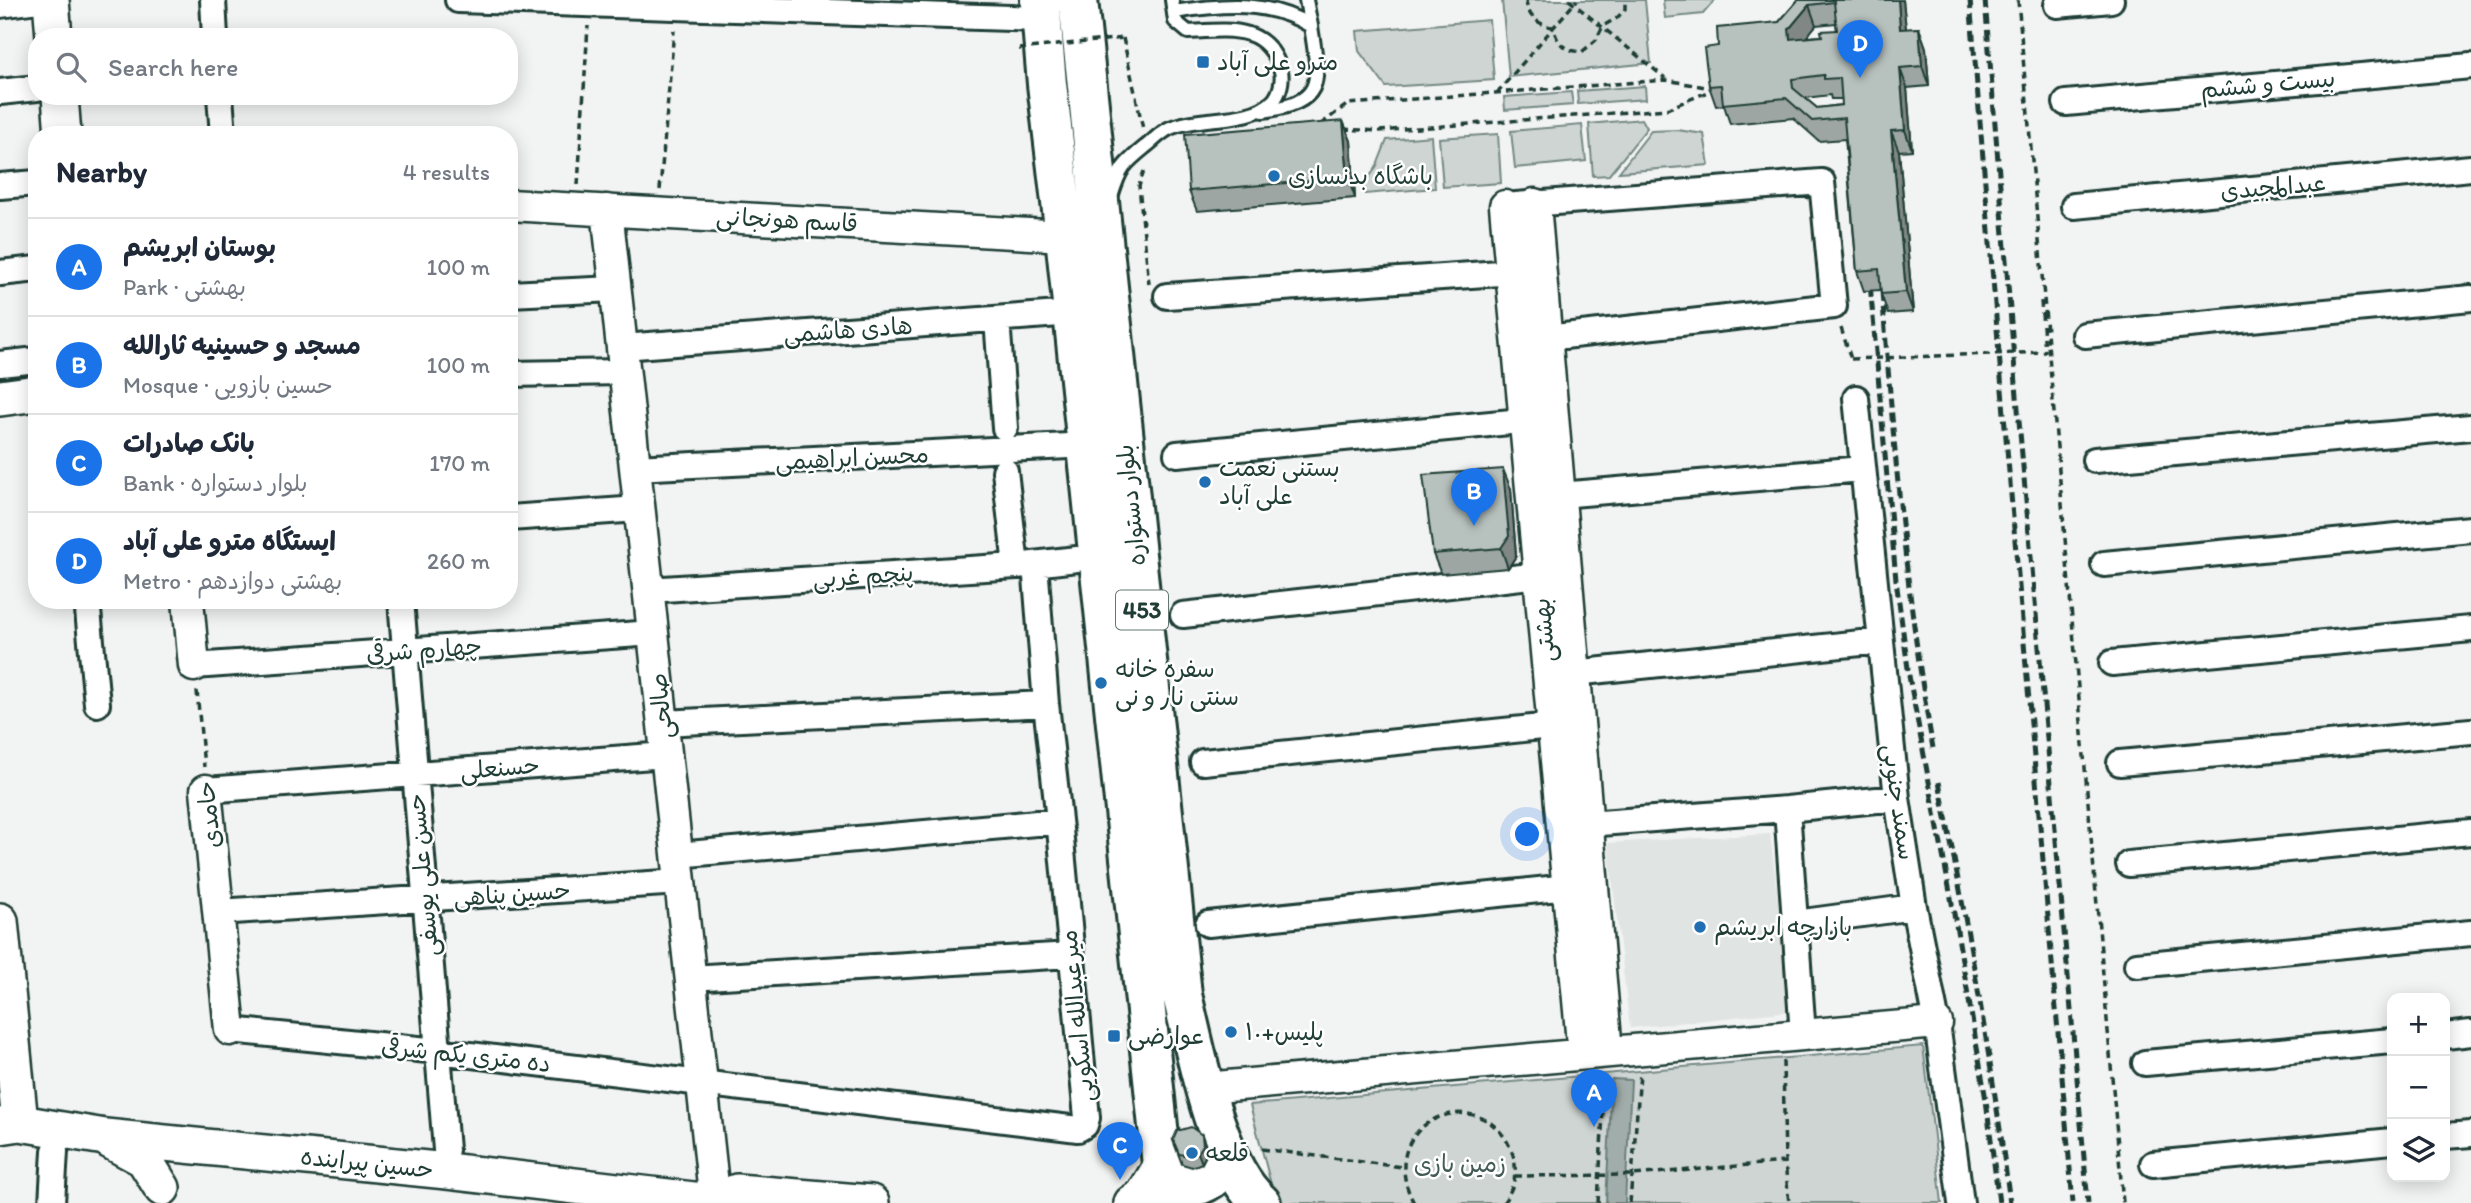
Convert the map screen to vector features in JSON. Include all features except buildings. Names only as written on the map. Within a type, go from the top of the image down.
[{"type":"main road","points":[[51,0],[53,28]]},
{"type":"main road","name":"بلوار دستواره","points":[[1078,0],[1182,995],[1205,1088],[1223,1144],[1250,1194],[1261,1203]]},
{"type":"main road","name":"بلوار دستواره","points":[[1041,10],[1166,1203]]},
{"type":"main road","points":[[61,105],[62,126]]},
{"type":"main road","points":[[0,398],[28,394]]},
{"type":"main road","points":[[1,939],[7,1119]]},
{"type":"main road","name":"حسین پیراینده","points":[[7,1119],[105,1138],[228,1148],[716,1202],[737,1192],[871,1203]]},
{"type":"main road","points":[[105,1138],[144,1159],[162,1195],[187,1166],[228,1148]]},
{"type":"main road","points":[[1132,1203],[1143,1196],[1163,1163],[1177,1182],[1191,1186],[1210,1182],[1221,1170],[1223,1144]]},
{"type":"main road","points":[[1223,1144],[1240,1203]]},
{"type":"street","points":[[0,5],[38,0]]},
{"type":"street","points":[[213,0],[215,28]]},
{"type":"street","points":[[458,0],[643,3],[676,7],[721,4],[1041,10]]},
{"type":"street","points":[[2057,5],[2111,0]]},
{"type":"street","name":"بیست و ششم","points":[[2066,103],[2471,66]]},
{"type":"street","points":[[0,92],[28,89]]},
{"type":"street","points":[[221,105],[222,126]]},
{"type":"street","name":"عبدالمجیدی","points":[[2074,206],[2471,168]]},
{"type":"street","points":[[1505,206],[1822,181],[1834,306],[1546,338]]},
{"type":"street","points":[[0,186],[28,184]]},
{"type":"street","points":[[1535,204],[1546,338],[1539,419],[1559,495],[1574,673],[1566,725],[1587,824],[1598,1060]]},
{"type":"street","name":"قاسم هونجانی","points":[[518,206],[1065,236]]},
{"type":"street","name":"بهشتی","points":[[1505,206],[1511,274],[1539,419],[1539,575],[1566,725],[1568,887],[1598,1060]]},
{"type":"street","name":"صالحی","points":[[607,210],[716,1202]]},
{"type":"street","points":[[0,273],[28,270]]},
{"type":"street","points":[[1159,297],[1541,270]]},
{"type":"street","points":[[518,294],[615,289]]},
{"type":"street","points":[[2085,335],[2471,298]]},
{"type":"street","name":"هادی هاشمی","points":[[518,373],[996,319],[1073,313]]},
{"type":"street","points":[[996,319],[1005,428]]},
{"type":"street","points":[[0,364],[28,360]]},
{"type":"street","name":"سمند جنوبی","points":[[1856,398],[1896,797],[1937,1023],[1961,1203]]},
{"type":"street","points":[[1177,454],[1539,419]]},
{"type":"street","points":[[2095,460],[2471,427]]},
{"type":"street","name":"محسن ابراهیمی","points":[[635,468],[1069,446]]},
{"type":"street","points":[[1559,495],[1863,470]]},
{"type":"street","name":"میرعبدالله اسکویی","points":[[702,1082],[1078,1129],[1085,1125],[1087,1118],[1046,704],[1025,565],[1005,471]]},
{"type":"street","points":[[518,517],[639,509]]},
{"type":"street","points":[[2104,564],[2471,529]]},
{"type":"street","name":"پنجم غربی","points":[[648,590],[1025,565],[1077,559]]},
{"type":"street","points":[[1183,615],[1539,575]]},
{"type":"street","points":[[88,609],[97,704]]},
{"type":"street","points":[[189,609],[194,666]]},
{"type":"street","name":"حسن علی یوسفی","points":[[402,609],[446,1150]]},
{"type":"street","points":[[2112,663],[2471,629]]},
{"type":"street","name":"چهارم شرقی","points":[[194,666],[653,633]]},
{"type":"street","points":[[1574,673],[1880,641]]},
{"type":"street","points":[[663,723],[1046,704]]},
{"type":"street","points":[[1203,762],[1566,725]]},
{"type":"street","points":[[2120,762],[2471,731]]},
{"type":"street","name":"حسنعلی","points":[[206,790],[666,755]]},
{"type":"street","name":"حامدی","points":[[206,790],[230,1030]]},
{"type":"street","points":[[1587,824],[1787,809],[1896,797]]},
{"type":"street","points":[[1787,809],[1803,1035]]},
{"type":"street","name":"حسین پناهی","points":[[218,912],[425,900],[1059,821]]},
{"type":"street","points":[[2129,864],[2471,832]]},
{"type":"street","points":[[1208,924],[1568,887]]},
{"type":"street","points":[[1796,923],[1914,907]]},
{"type":"street","points":[[2137,965],[2471,933]]},
{"type":"street","points":[[691,978],[1070,956]]},
{"type":"street","points":[[1205,1088],[1598,1060],[1803,1035],[1937,1023]]},
{"type":"street","name":"ده متری یکم شرقی","points":[[230,1030],[702,1082]]},
{"type":"street","points":[[2450,1035],[2471,1033]]},
{"type":"street","points":[[2145,1063],[2387,1041]]},
{"type":"street","points":[[2450,1136],[2471,1134]]},
{"type":"street","points":[[2153,1164],[2387,1141]]},
{"type":"street","points":[[52,1203],[55,1152]]},
{"type":"lane","points":[[1103,232],[1118,173],[1127,161],[1168,128],[1295,105],[1313,90],[1318,76],[1306,0]]},
{"type":"lane","points":[[1249,114],[1272,102],[1278,94],[1282,74],[1275,55],[1263,41],[1243,31],[1188,32],[1175,21],[1173,6],[1229,2],[1275,6],[1296,15],[1311,26]]},
{"type":"path","points":[[1527,0],[1527,9],[1533,18],[1541,24],[1553,27]]},
{"type":"path","points":[[1569,0],[1576,2],[1666,79]]},
{"type":"path","points":[[1553,27],[1557,41],[1565,48],[1582,52],[1596,40],[1603,26],[1617,18],[1625,9],[1625,0]]},
{"type":"path","points":[[2018,0],[2123,1203]]},
{"type":"path","points":[[1497,93],[1576,2]]},
{"type":"path","points":[[577,209],[589,4]]},
{"type":"path","points":[[658,213],[676,7]]},
{"type":"path","points":[[1019,49],[1123,38],[1147,146]]},
{"type":"path","points":[[1329,128],[1317,128],[1348,104],[1666,79],[1714,89],[1667,108],[1378,131],[1341,129]]},
{"type":"path","points":[[1148,167],[1139,186],[1159,297]]},
{"type":"path","points":[[1834,306],[1851,359],[2045,352],[2041,301]]},
{"type":"path","name":"حامدی","points":[[194,666],[206,790]]},
{"type":"path","points":[[1783,1059],[1785,1163],[1789,1203]]},
{"type":"path","points":[[1598,1060],[1598,1203]]},
{"type":"path","points":[[1630,1203],[1640,1071]]},
{"type":"path","points":[[1414,1203],[1405,1186],[1403,1167],[1406,1149],[1415,1133],[1429,1122],[1446,1115],[1464,1113],[1497,1127],[1508,1141],[1514,1158],[1515,1176],[1510,1194],[1503,1203]]},
{"type":"path","points":[[1262,1149],[1403,1167]]},
{"type":"path","points":[[1515,1176],[1632,1175],[1785,1163]]},
{"type":"shaded area","name":"بازارچه ابریشم","points":[[1770,834],[1791,1011],[1630,1028],[1608,843]]},
{"type":"shaded area","points":[[1612,1079],[1631,1080],[1625,1203],[1606,1203]]},
{"type":"green space","points":[[1502,0],[1645,0],[1651,63],[1509,77]]},
{"type":"green space","points":[[1663,0],[1715,0],[1703,14],[1665,18]]},
{"type":"green space","points":[[1489,20],[1494,80],[1386,87],[1359,51],[1357,31]]},
{"type":"green space","points":[[1645,86],[1646,99],[1578,104],[1577,91]]},
{"type":"green space","points":[[1571,92],[1573,105],[1505,110],[1504,97]]},
{"type":"green space","points":[[1642,119],[1647,128],[1609,175],[1593,176],[1589,124]]},
{"type":"green space","points":[[1582,125],[1586,161],[1515,168],[1511,131]]},
{"type":"green space","points":[[1677,130],[1704,134],[1709,165],[1619,172],[1651,131]]},
{"type":"green space","points":[[1498,134],[1501,183],[1443,187],[1439,138]]},
{"type":"green space","points":[[1431,136],[1435,188],[1365,194],[1364,184],[1376,168],[1387,140]]},
{"type":"green space","name":"زمین بازی","points":[[1923,1046],[1942,1203],[1276,1203],[1250,1105]]},
{"type":"railway","points":[[1970,0],[2073,1203]]},
{"type":"railway","points":[[1985,0],[2088,1203]]},
{"type":"railway","points":[[1869,272],[1896,580],[1909,676],[1986,1100],[1999,1203]]},
{"type":"railway","points":[[1881,278],[1907,573],[1933,748]]},
{"type":"railway","points":[[1939,782],[1978,992],[2010,1203]]},
{"type":"place","name":"مترو علی آباد","points":[[1203,62]]},
{"type":"place","name":"ایستگاه مترو علی آباد","points":[[1860,78]]},
{"type":"place","name":"باشگاه بدنسازی","points":[[1274,176]]},
{"type":"place","name":"بستنی نعمت علی آباد","points":[[1205,482]]},
{"type":"place","name":"مسجد و حسینیه ثارالله","points":[[1474,526]]},
{"type":"place","name":"سفره خانه سنتی نار و نی","points":[[1101,683]]},
{"type":"place","name":"بازارچه ابریشم","points":[[1700,927]]},
{"type":"place","name":"پلیس+۱۰","points":[[1231,1032]]},
{"type":"place","name":"عوارضی","points":[[1114,1036]]},
{"type":"place","name":"بوستان ابریشم","points":[[1594,1127]]},
{"type":"place","name":"قلعه","points":[[1192,1153]]},
{"type":"place","name":"بانک صادرات","points":[[1120,1180]]}]
